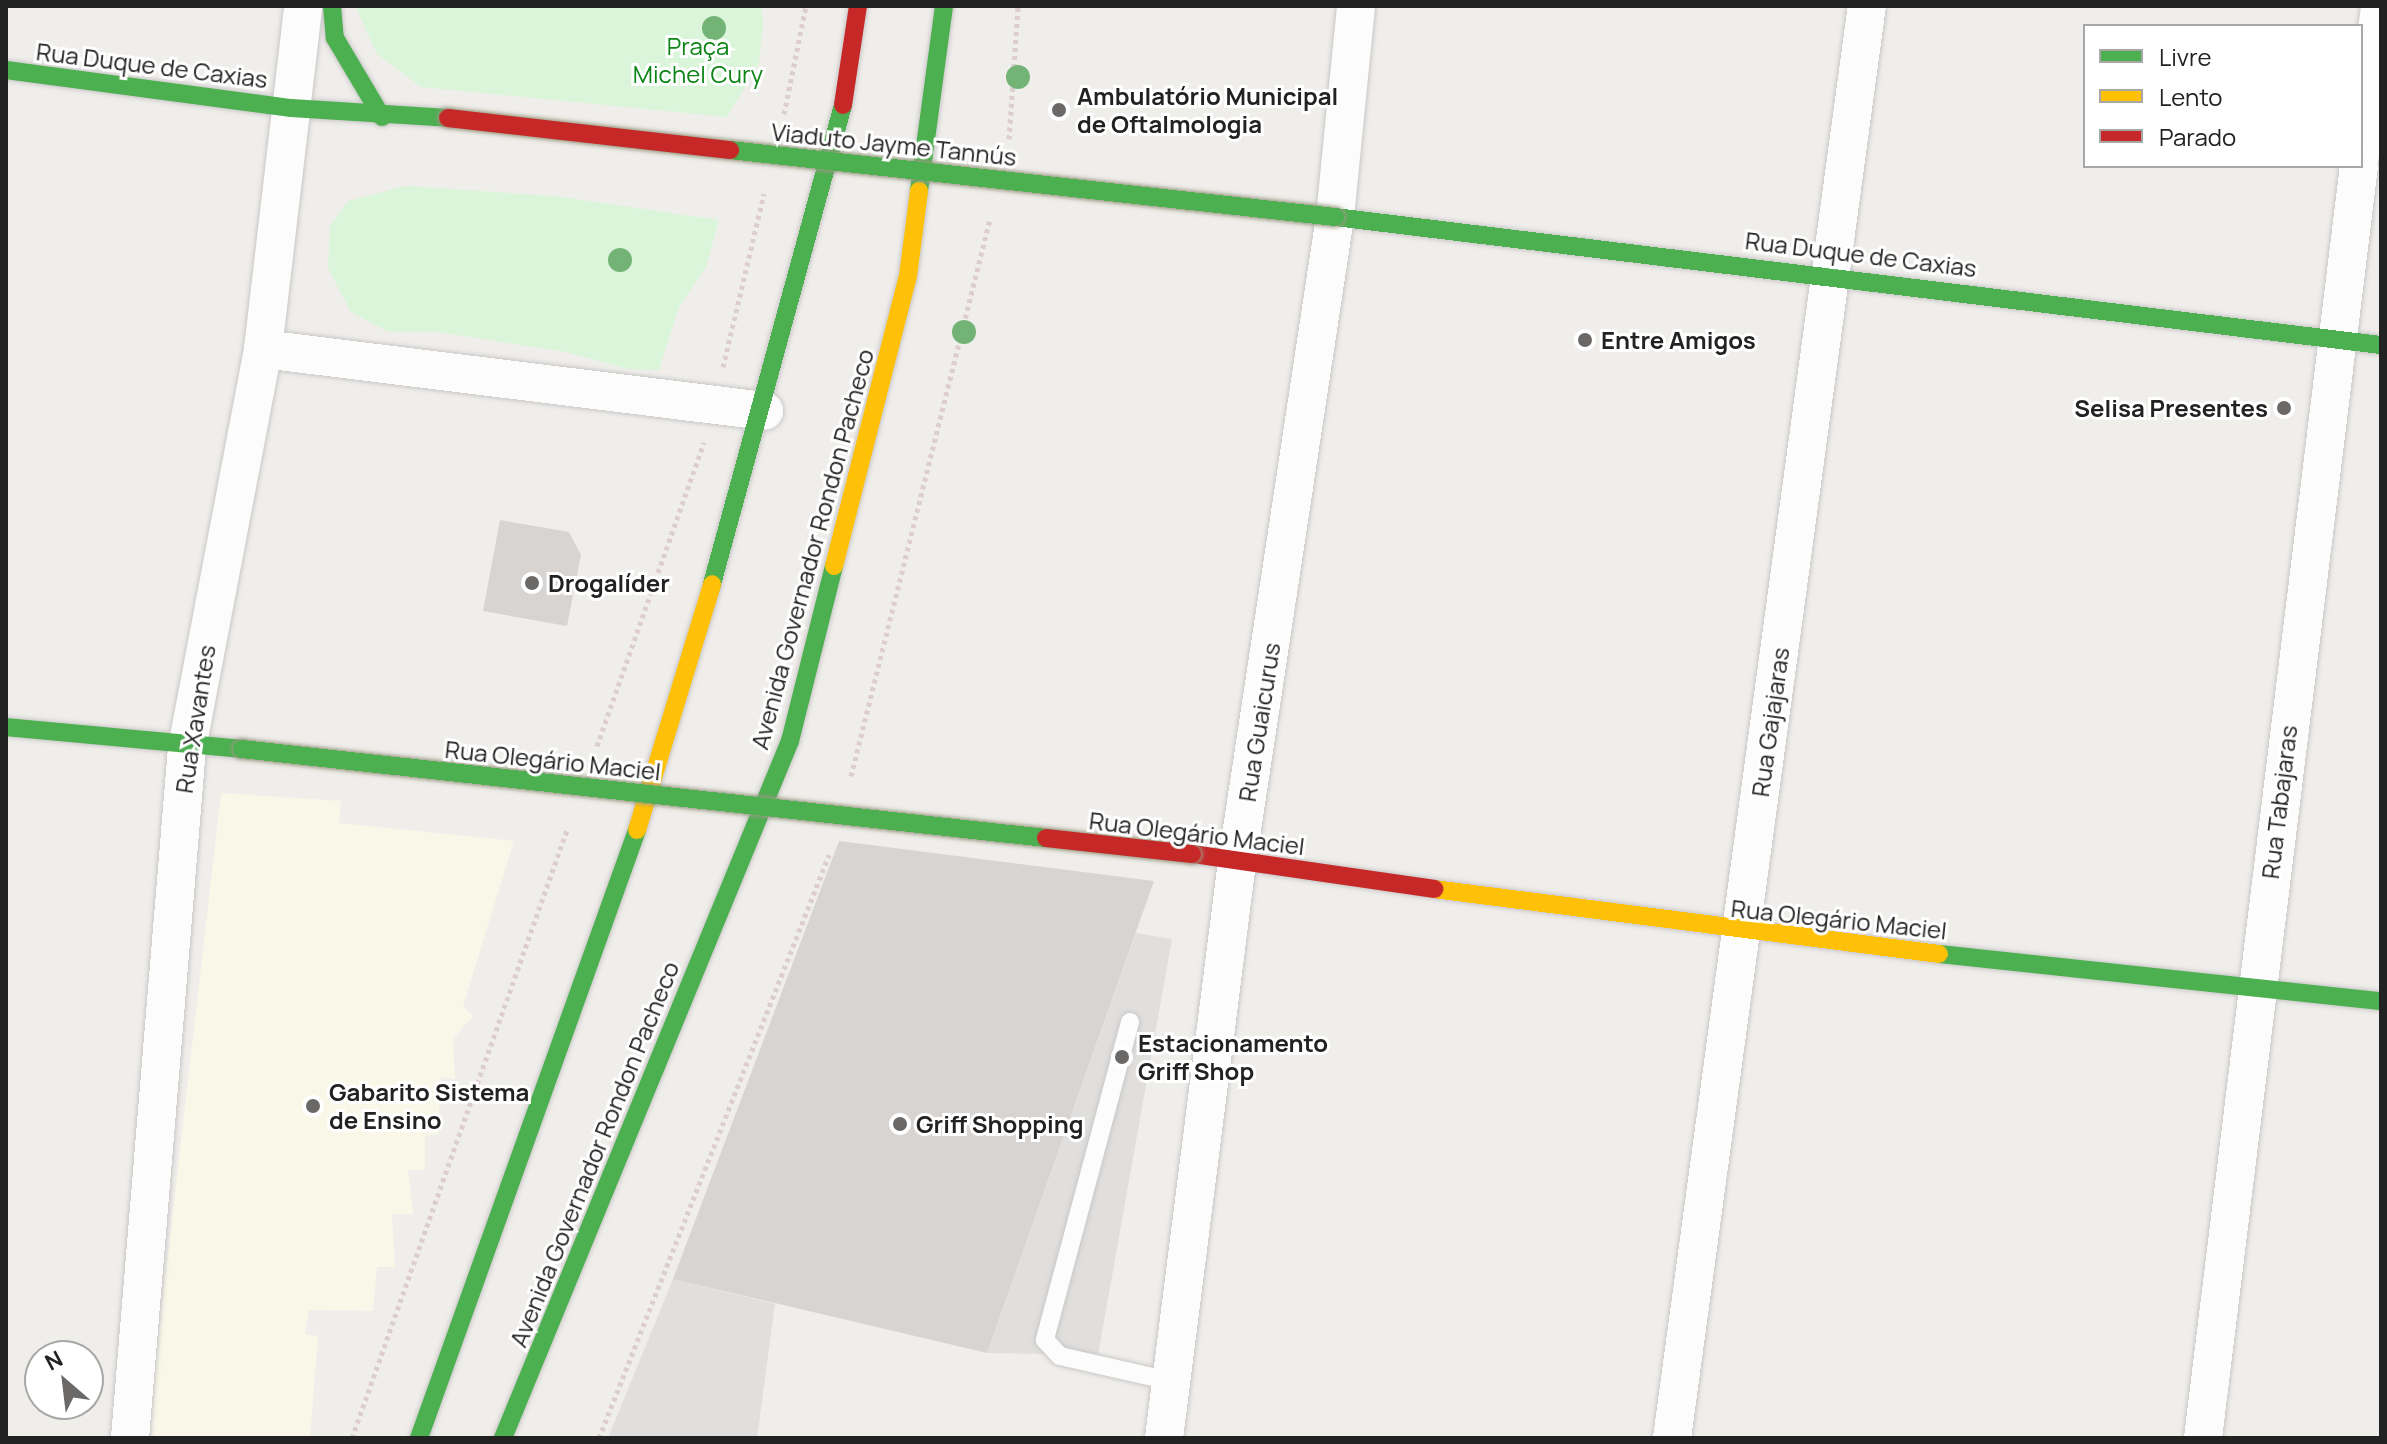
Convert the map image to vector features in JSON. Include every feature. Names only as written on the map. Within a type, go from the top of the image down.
[{"type":"main road","points":[[332,6],[335,38],[382,117]]},
{"type":"main road","points":[[419,1438],[657,775],[764,411],[846,93],[858,6]]},
{"type":"main road","name":"Avenida Governador Rondon Pacheco","points":[[503,1438],[790,741],[908,276],[944,6]]},
{"type":"main road","name":"Rua Duque de Caxias","points":[[6,70],[382,117]]},
{"type":"main road","name":"Viaduto Jayme Tannús","points":[[382,117],[448,118],[1335,217]]},
{"type":"main road","name":"Rua Duque de Caxias","points":[[1335,217],[1829,273],[2381,345]]},
{"type":"main road","name":"Rua Olegário Maciel","points":[[6,727],[187,748],[242,749],[1192,854],[1742,933],[2381,1001]]},
{"type":"street","name":"Rua Xavantes","points":[[130,1438],[187,748],[263,349],[303,6]]},
{"type":"street","name":"Rua Guaicurus","points":[[1164,1438],[1237,862],[1335,217],[1356,6]]},
{"type":"street","name":"Rua Gajajaras","points":[[1672,1438],[1867,6]]},
{"type":"street","points":[[2363,138],[2380,6]]},
{"type":"street","name":"Rua Tabajaras","points":[[2203,1438],[2359,168]]},
{"type":"street","points":[[263,349],[764,411]]},
{"type":"lane","points":[[1130,1022],[1045,1340],[1060,1356],[1170,1381]]},
{"type":"path","points":[[780,131],[806,6]]},
{"type":"path","points":[[1006,151],[1018,6]]},
{"type":"path","points":[[591,761],[716,405],[768,177]]},
{"type":"path","points":[[849,785],[992,212]]},
{"type":"path","points":[[352,1438],[570,821]]},
{"type":"path","points":[[599,1438],[833,845]]},
{"type":"shaded area","name":"Gabarito Sistema de Ensino","points":[[221,793],[341,801],[339,823],[514,841],[463,1006],[473,1016],[453,1039],[455,1079],[441,1077],[438,1134],[425,1136],[425,1170],[408,1170],[413,1214],[392,1214],[395,1267],[377,1267],[373,1311],[309,1310],[305,1334],[318,1336],[310,1438],[147,1438]]},
{"type":"shaded area","name":"Estacionamento Griff Shop","points":[[1136,933],[1172,939],[1098,1355],[987,1353]]},
{"type":"shaded area","points":[[673,1279],[775,1304],[757,1438],[608,1438]]},
{"type":"green space","name":"Praça Michel Cury","points":[[355,6],[762,6],[763,26],[759,63],[727,117],[421,87],[377,54]]},
{"type":"green space","points":[[406,186],[554,196],[719,220],[706,267],[679,307],[659,370],[628,369],[566,352],[438,332],[389,332],[351,312],[328,268],[330,226],[348,201]]},
{"type":"building","name":"Drogalíder","points":[[500,520],[569,532],[581,555],[567,626],[483,611]]},
{"type":"building","name":"Griff Shopping","points":[[839,841],[1154,881],[987,1353],[673,1279]]},
{"type":"traffic: fast","points":[[332,6],[335,38],[382,117]]},
{"type":"traffic: fast","points":[[919,191],[944,6]]},
{"type":"traffic: fast","points":[[6,70],[291,108],[448,118]]},
{"type":"traffic: fast","points":[[712,584],[843,105]]},
{"type":"traffic: fast","points":[[730,150],[1335,217]]},
{"type":"traffic: fast","points":[[1335,217],[2381,345]]},
{"type":"traffic: fast","points":[[503,1438],[790,741],[834,566]]},
{"type":"traffic: fast","points":[[6,727],[242,749]]},
{"type":"traffic: fast","points":[[242,749],[1046,838]]},
{"type":"traffic: fast","points":[[419,1438],[637,830]]},
{"type":"traffic: fast","points":[[1939,954],[2381,1001]]},
{"type":"traffic: slow","points":[[834,566],[908,276],[919,191]]},
{"type":"traffic: slow","points":[[637,830],[712,584]]},
{"type":"traffic: slow","points":[[1434,889],[1939,954]]},
{"type":"traffic: jam","points":[[843,105],[858,6]]},
{"type":"traffic: jam","points":[[448,118],[730,150]]},
{"type":"traffic: jam","points":[[1046,838],[1192,854]]},
{"type":"traffic: jam","points":[[1192,854],[1434,889]]},
{"type":"place","name":"Ambulatório Municipal de Oftalmologia","points":[[1059,110]]},
{"type":"place","name":"Entre Amigos","points":[[1585,340]]},
{"type":"place","name":"Selisa Presentes","points":[[2284,408]]},
{"type":"place","name":"Drogalíder","points":[[532,583]]},
{"type":"place","name":"Estacionamento Griff Shop","points":[[1122,1057]]},
{"type":"place","name":"Gabarito Sistema de Ensino","points":[[313,1106]]},
{"type":"place","name":"Griff Shopping","points":[[900,1124]]}]
